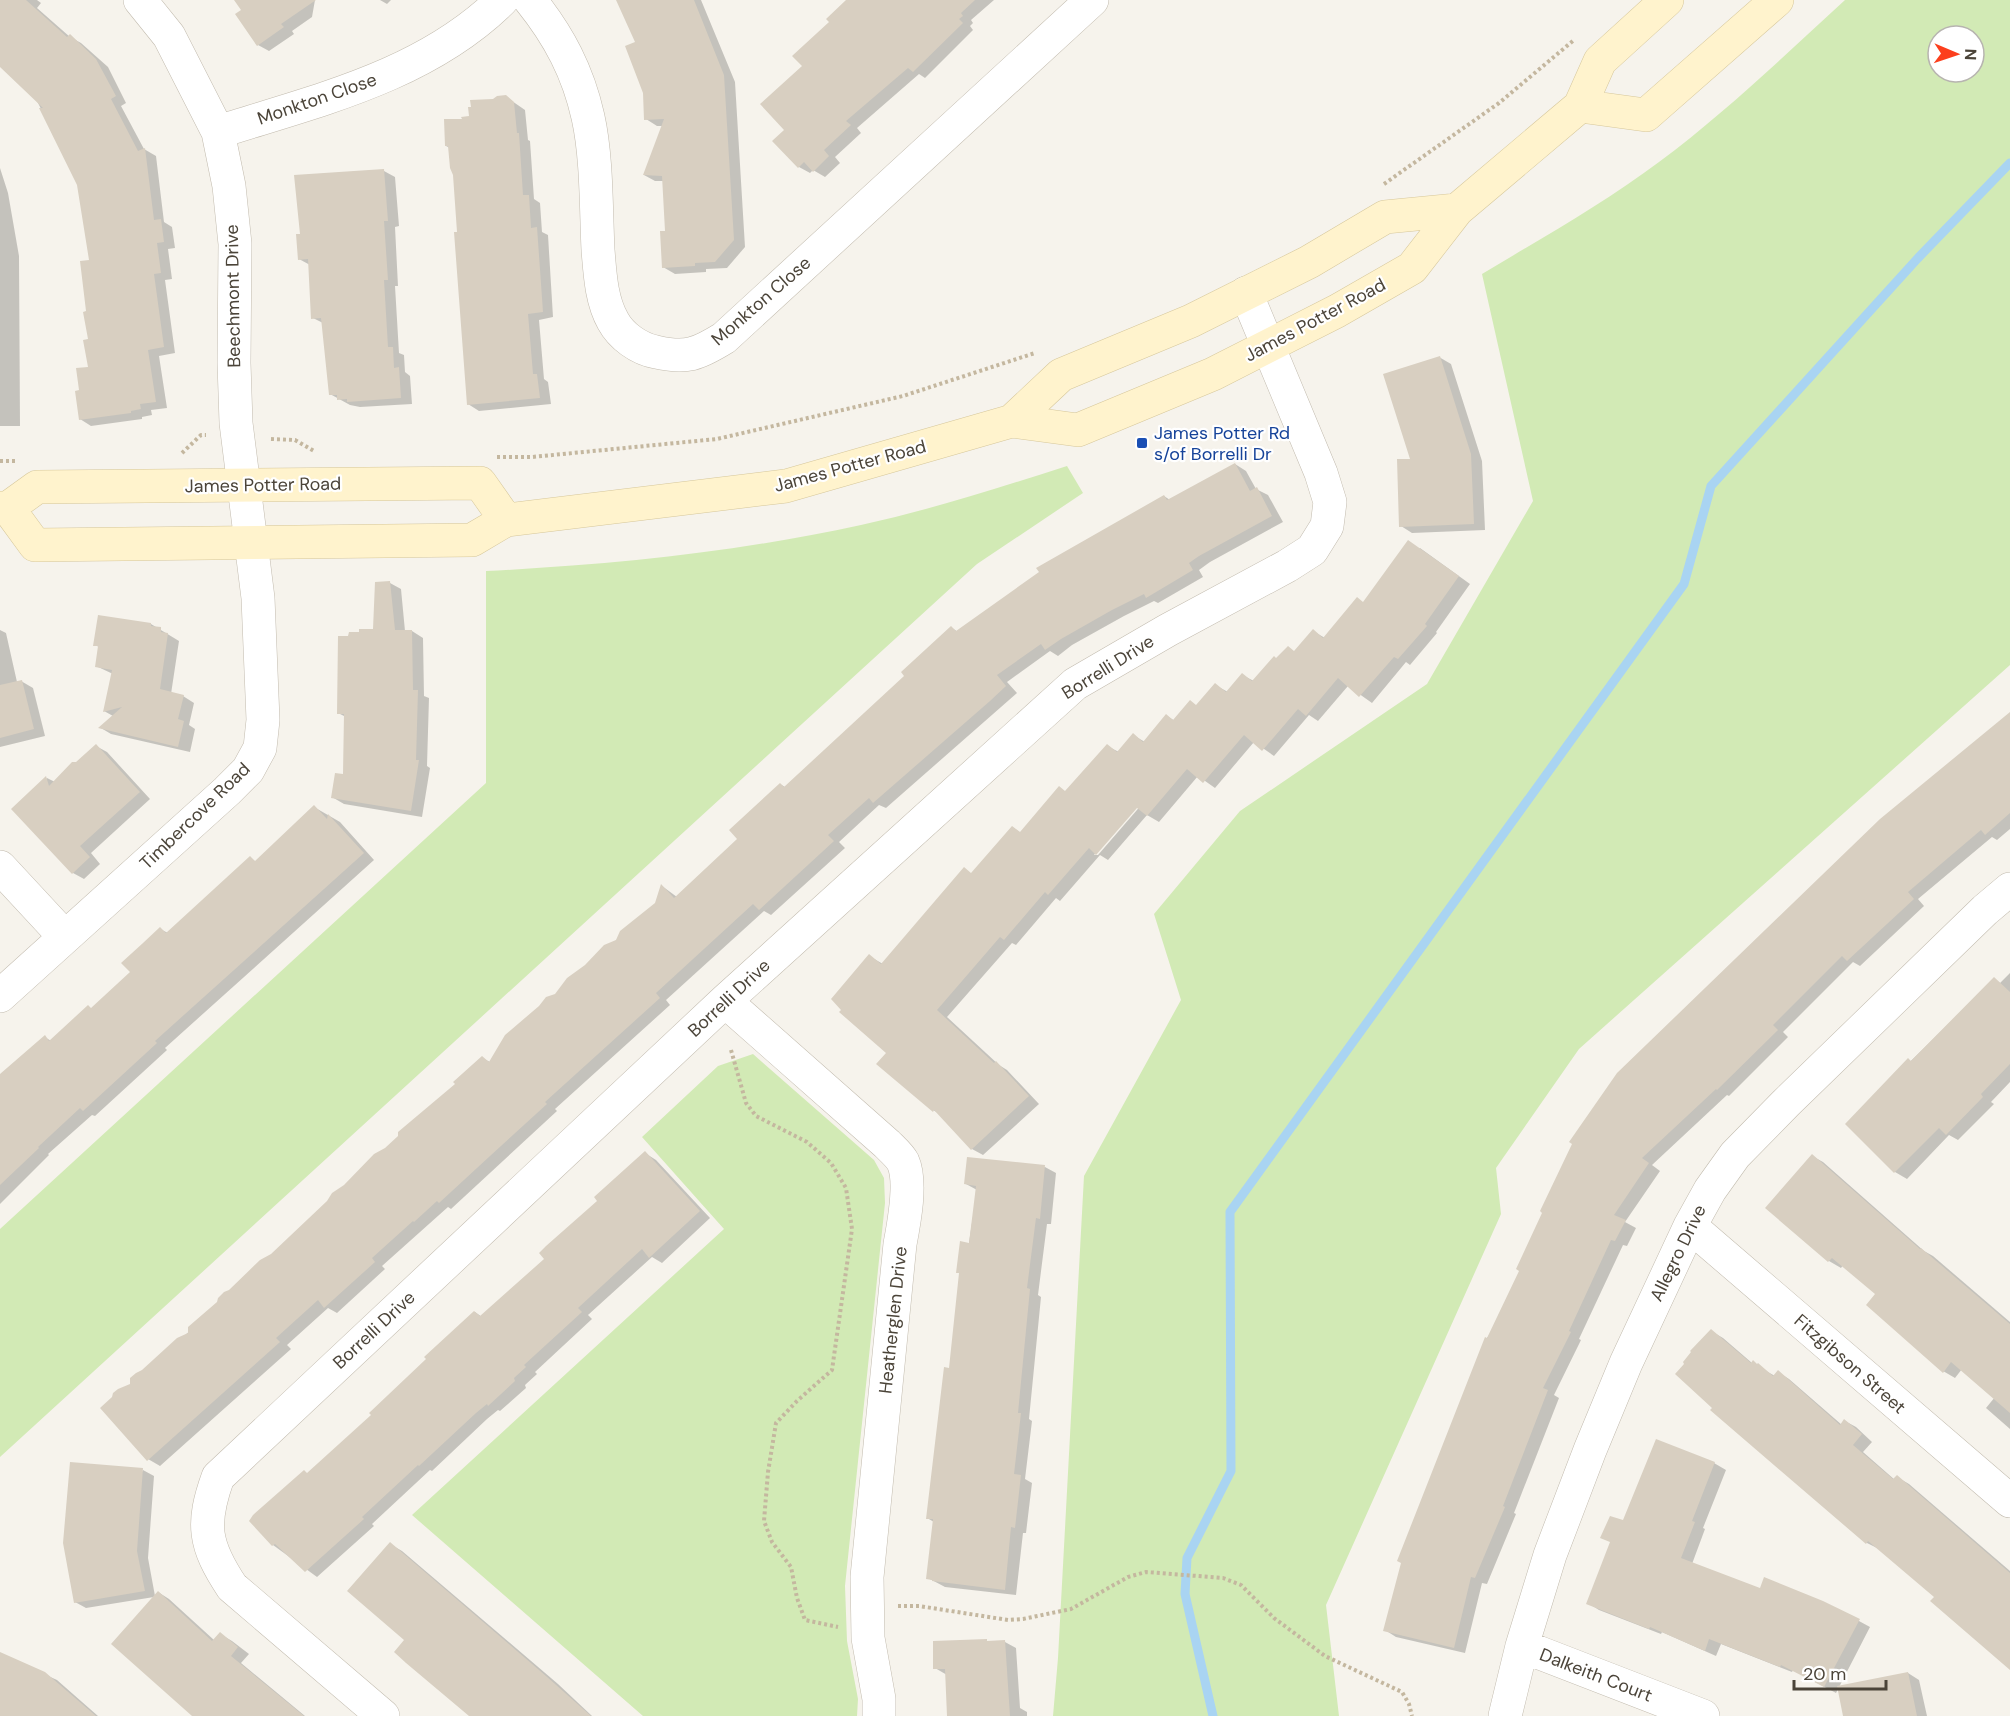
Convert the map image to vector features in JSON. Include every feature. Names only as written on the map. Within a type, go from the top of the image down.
[{"type":"main road","name":"James Potter Road","points":[[506,520],[480,483],[37,487],[4,508],[35,545],[472,540],[506,520],[786,486],[1012,422],[1078,430],[1213,374],[1337,311],[1412,268],[1457,210],[1580,106],[1600,61],[1668,0]]},
{"type":"main road","points":[[1580,106],[1646,115],[1777,0]]},
{"type":"main road","name":"James Potter Road","points":[[1012,422],[1061,375],[1191,321],[1309,262],[1385,217],[1457,210]]},
{"type":"street","name":"Beechmont Drive","points":[[140,0],[169,36],[218,132],[229,186],[235,244],[236,411],[251,543]]},
{"type":"street","name":"Monkton Close","points":[[218,132],[390,74],[452,42],[487,15],[502,0]]},
{"type":"street","name":"Monkton Close","points":[[530,0],[567,53],[580,84],[589,120],[601,284],[612,321],[626,338],[648,351],[671,356],[699,353],[724,338],[1092,0]]},
{"type":"street","name":"Borrelli Drive","points":[[382,1716],[232,1587],[216,1563],[207,1534],[208,1504],[218,1477],[725,1001],[1075,684],[1312,550],[1327,526],[1330,502],[1321,473],[1246,293]]},
{"type":"street","name":"Timbercove Road","points":[[0,996],[248,770],[260,748],[263,720],[258,598],[251,543]]},
{"type":"street","points":[[0,867],[64,936]]},
{"type":"street","name":"Allegro Drive","points":[[1505,1716],[1522,1646],[1550,1555],[1595,1439],[1626,1363],[1690,1226],[1710,1190],[1736,1155],[1921,972],[2010,889]]},
{"type":"street","name":"Heatherglen Drive","points":[[725,1001],[887,1144],[903,1162],[907,1187],[907,1210],[900,1244],[867,1577],[867,1638],[879,1699],[879,1716]]},
{"type":"street","name":"Fitzgibson Street","points":[[1690,1226],[2010,1501]]},
{"type":"street","name":"Dalkeith Court","points":[[1522,1646],[1703,1716]]},
{"type":"path","points":[[1378,188],[1499,103],[1578,37]]},
{"type":"path","points":[[486,457],[532,457],[717,439],[903,396],[1036,353]]},
{"type":"path","points":[[295,440],[317,453]]},
{"type":"path","points":[[730,1050],[746,1103],[756,1116],[807,1142],[831,1163],[846,1188],[852,1229],[832,1370],[797,1401],[777,1424],[768,1472],[764,1521],[772,1542],[791,1567],[797,1598],[805,1620],[842,1628]]},
{"type":"path","points":[[905,1605],[1008,1620],[1023,1619],[1071,1609],[1128,1577],[1146,1572],[1223,1578],[1241,1585],[1274,1618],[1325,1656],[1402,1692],[1409,1704],[1412,1716]]},
{"type":"green space","points":[[1845,0],[2010,0],[2010,665],[1579,1049],[1496,1168],[1501,1214],[1326,1605],[1339,1716],[1053,1716],[1084,1176],[1181,1000],[1154,914],[1240,811],[1427,684],[1533,501],[1482,274],[1550,234],[1659,162],[1731,104]]},
{"type":"green space","points":[[1067,466],[1083,493],[977,564],[0,1457],[0,1229],[486,783],[486,571],[627,561],[768,543],[913,513]]},
{"type":"green space","points":[[753,1054],[874,1160],[884,1178],[885,1203],[845,1586],[847,1641],[858,1699],[857,1716],[643,1716],[412,1515],[724,1229],[642,1137],[718,1066]]},
{"type":"building","points":[[0,0],[26,0],[67,37],[70,34],[96,59],[116,96],[111,99],[138,151],[145,148],[154,220],[161,219],[164,242],[157,243],[161,273],[154,274],[164,347],[148,350],[156,402],[140,404],[141,409],[131,411],[131,413],[79,420],[75,391],[79,390],[76,368],[88,367],[83,340],[88,339],[83,312],[86,311],[80,261],[89,260],[77,185],[39,108],[43,108],[0,67]]},
{"type":"building","points":[[234,0],[316,0],[281,24],[284,27],[257,46],[235,14],[241,10]]},
{"type":"building","points":[[616,0],[694,0],[724,75],[734,240],[715,262],[662,268],[660,231],[665,231],[662,176],[643,175],[664,119],[644,120],[643,93],[625,46],[635,42]]},
{"type":"building","points":[[846,0],[975,0],[961,13],[963,16],[959,19],[963,23],[913,72],[908,68],[846,121],[851,125],[824,150],[829,156],[813,172],[804,162],[798,168],[772,141],[784,130],[760,104],[802,66],[792,56],[829,22],[826,19]]},
{"type":"building","points":[[506,95],[514,102],[517,133],[519,133],[523,195],[529,195],[531,228],[537,227],[543,312],[528,314],[533,374],[537,374],[540,398],[467,405],[454,232],[457,232],[453,175],[448,146],[445,146],[444,119],[462,119],[461,117],[469,116],[470,100],[493,99]]},
{"type":"building","points":[[384,169],[388,221],[384,221],[388,280],[384,280],[388,347],[393,347],[394,368],[399,367],[401,398],[347,402],[347,399],[337,400],[337,395],[329,395],[321,318],[311,319],[308,259],[298,260],[296,234],[300,234],[294,175]]},
{"type":"building","points":[[1440,356],[1471,454],[1474,524],[1399,527],[1397,459],[1410,459],[1383,374]]},
{"type":"building","points":[[1235,463],[1250,491],[1257,487],[1272,516],[1199,556],[1189,563],[1193,570],[1146,598],[1144,594],[1112,610],[1045,650],[1041,644],[997,675],[1006,686],[990,701],[873,803],[869,798],[828,835],[834,841],[759,910],[753,904],[656,993],[660,998],[545,1102],[547,1104],[439,1203],[437,1201],[372,1258],[375,1262],[324,1308],[318,1300],[276,1338],[280,1342],[147,1461],[100,1408],[118,1389],[130,1384],[130,1378],[177,1338],[188,1333],[188,1327],[217,1302],[224,1292],[229,1290],[260,1260],[271,1254],[327,1201],[332,1193],[344,1185],[374,1154],[385,1148],[398,1136],[398,1132],[455,1084],[453,1082],[482,1056],[489,1062],[505,1035],[539,1006],[546,997],[555,994],[567,978],[585,965],[604,945],[616,940],[620,931],[655,903],[661,884],[674,898],[737,839],[729,830],[780,783],[784,787],[904,676],[901,672],[951,626],[956,631],[1039,572],[1036,568],[1164,495],[1167,500]]},
{"type":"building","points":[[1408,540],[1459,576],[1425,624],[1427,626],[1398,659],[1394,657],[1359,697],[1338,678],[1306,716],[1298,709],[1262,751],[1244,735],[1203,783],[1187,769],[1147,816],[1137,808],[1096,855],[1089,848],[1048,895],[1045,892],[1004,940],[1000,937],[937,1010],[994,1063],[996,1061],[1029,1096],[971,1150],[934,1110],[933,1112],[876,1064],[886,1053],[839,1012],[841,1010],[831,999],[869,954],[881,964],[964,867],[971,873],[1012,826],[1020,832],[1059,786],[1065,791],[1107,744],[1117,752],[1133,733],[1143,742],[1166,714],[1173,720],[1190,700],[1196,705],[1215,683],[1226,692],[1242,673],[1252,681],[1274,656],[1276,658],[1288,646],[1294,651],[1313,629],[1323,638],[1357,597],[1363,602]]},
{"type":"building","points":[[390,581],[395,630],[412,630],[413,690],[418,690],[416,760],[419,760],[411,811],[331,798],[335,773],[343,774],[344,714],[337,714],[338,636],[348,636],[349,632],[359,632],[359,629],[373,629],[375,582]]},
{"type":"building","points":[[98,615],[151,623],[151,626],[161,627],[161,632],[168,633],[160,689],[184,695],[178,719],[184,721],[178,747],[98,728],[122,707],[103,712],[112,670],[95,667],[98,646],[93,646]]},
{"type":"building","points":[[22,680],[34,729],[0,738],[0,685]]},
{"type":"building","points":[[2010,712],[2010,813],[1985,835],[1981,830],[1908,892],[1914,899],[1847,961],[1842,956],[1773,1025],[1778,1030],[1717,1090],[1642,1158],[1649,1163],[1614,1215],[1626,1220],[1615,1241],[1611,1240],[1569,1331],[1571,1332],[1543,1388],[1548,1390],[1503,1506],[1505,1507],[1475,1578],[1471,1577],[1454,1648],[1383,1631],[1401,1563],[1397,1561],[1485,1337],[1487,1338],[1519,1271],[1516,1269],[1542,1213],[1540,1211],[1572,1144],[1569,1142],[1617,1073],[1880,819]]},
{"type":"building","points":[[96,744],[140,792],[80,846],[90,857],[72,874],[11,809],[46,776],[49,786],[72,762],[76,762]]},
{"type":"building","points":[[314,805],[327,819],[328,814],[364,853],[155,1041],[157,1043],[83,1111],[80,1108],[0,1185],[0,1074],[45,1035],[49,1041],[88,1005],[91,1008],[130,972],[121,963],[160,927],[166,933],[250,856],[255,861]]},
{"type":"building","points":[[1994,977],[2010,992],[2010,1064],[1981,1094],[1983,1097],[1946,1135],[1939,1128],[1894,1173],[1845,1124],[1908,1058],[1911,1061]]},
{"type":"building","points":[[645,1151],[700,1211],[649,1258],[642,1249],[578,1308],[582,1312],[524,1365],[526,1367],[514,1378],[515,1381],[418,1465],[362,1517],[364,1519],[305,1572],[275,1544],[272,1546],[249,1521],[253,1515],[304,1470],[307,1473],[371,1415],[369,1413],[426,1359],[424,1357],[474,1311],[480,1316],[544,1259],[539,1253],[597,1201],[594,1197]]},
{"type":"building","points":[[1812,1154],[2010,1324],[2010,1413],[1951,1362],[1943,1373],[1866,1305],[1875,1294],[1832,1258],[1828,1262],[1765,1208]]},
{"type":"building","points":[[967,1157],[1045,1165],[1040,1219],[1036,1218],[1027,1288],[1030,1289],[1014,1474],[1021,1475],[1015,1528],[1011,1527],[1005,1590],[926,1579],[933,1519],[926,1519],[944,1367],[949,1368],[960,1241],[969,1243],[976,1186],[964,1184]]},
{"type":"building","points":[[1711,1329],[1751,1363],[1753,1360],[1773,1376],[1778,1370],[1840,1425],[1844,1419],[1862,1434],[1853,1445],[1893,1479],[1897,1475],[2010,1573],[2010,1670],[1930,1601],[1934,1597],[1868,1541],[1866,1544],[1710,1410],[1712,1408],[1675,1374],[1684,1364],[1690,1351]]},
{"type":"building","points":[[1656,1439],[1715,1462],[1692,1521],[1695,1522],[1681,1558],[1760,1588],[1764,1577],[1860,1619],[1824,1687],[1781,1665],[1780,1667],[1709,1639],[1705,1651],[1650,1627],[1649,1629],[1586,1604],[1610,1542],[1600,1538],[1610,1516],[1623,1520]]},
{"type":"building","points":[[70,1462],[143,1468],[137,1551],[145,1591],[74,1603],[63,1543]]},
{"type":"building","points":[[390,1542],[591,1716],[469,1716],[406,1663],[394,1652],[404,1640],[347,1591]]},
{"type":"building","points":[[158,1591],[212,1641],[220,1632],[238,1647],[231,1656],[304,1716],[192,1716],[111,1644]]},
{"type":"building","points":[[987,1639],[987,1641],[1005,1640],[1010,1716],[947,1716],[945,1669],[933,1669],[933,1641]]},
{"type":"building","points":[[0,1652],[45,1672],[96,1716],[0,1716]]},
{"type":"building","points":[[1908,1672],[1917,1716],[1843,1716],[1837,1686]]},
{"type":"waterway","points":[[1213,1716],[1185,1594],[1187,1558],[1231,1471],[1230,1212],[1684,584],[1711,486],[1918,258],[2010,163]]},
{"type":"place","name":"James Potter Rd s/of Borrelli Dr","points":[[1142,443]]}]
